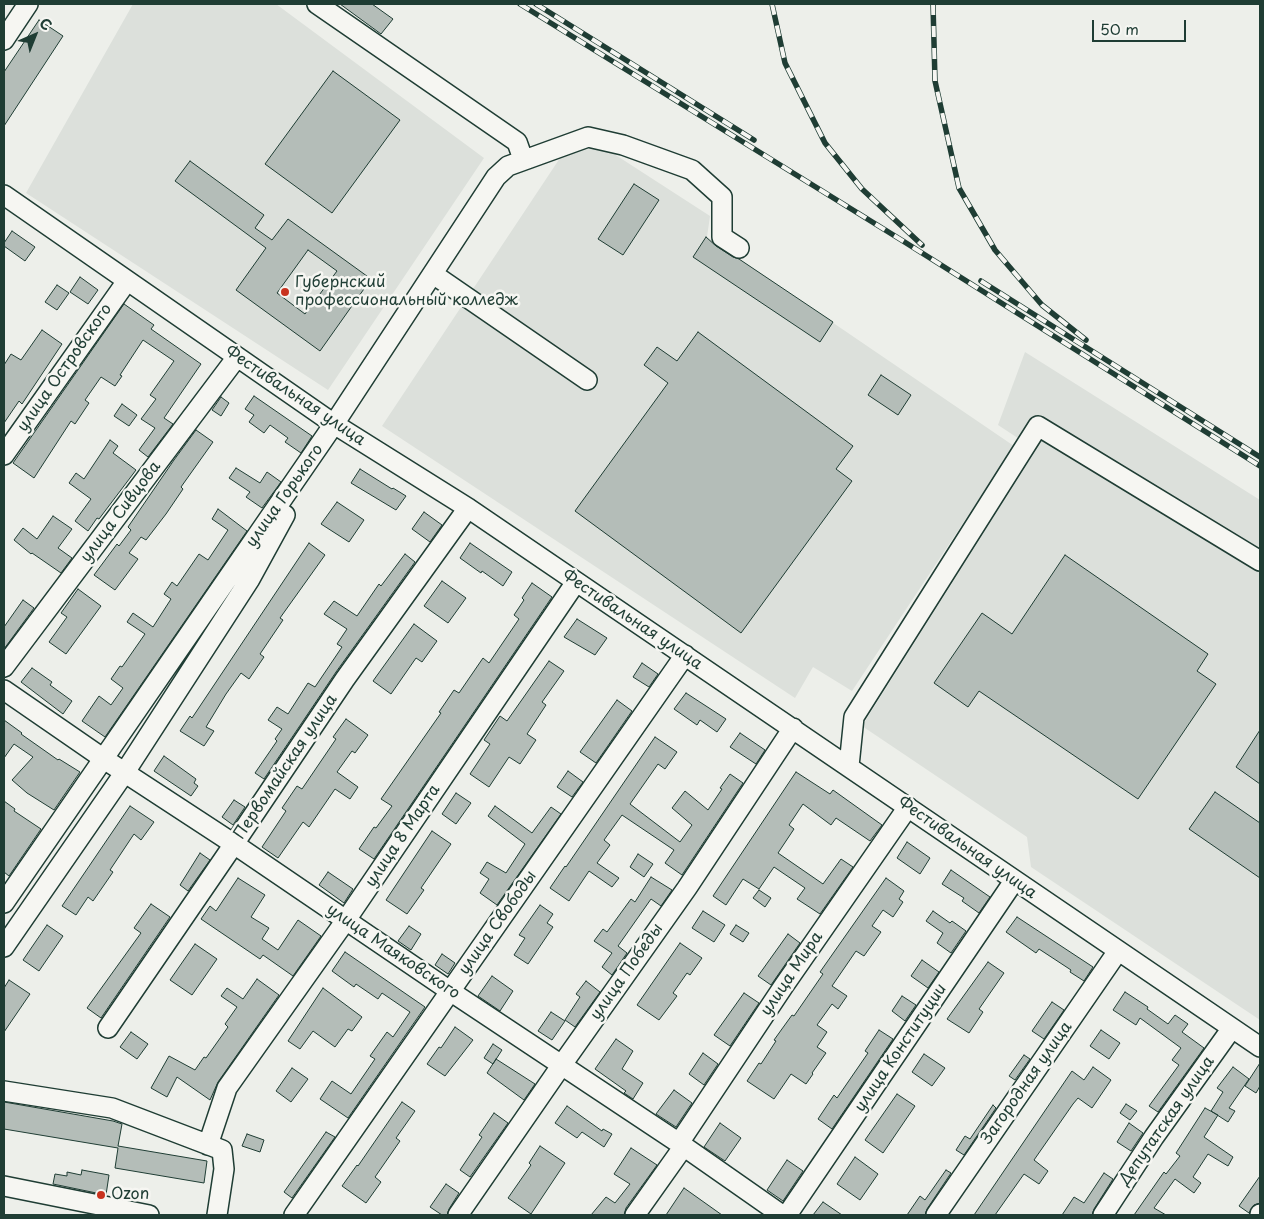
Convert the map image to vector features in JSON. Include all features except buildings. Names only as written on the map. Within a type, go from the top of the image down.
[{"type":"street","points":[[4,40],[28,4]]},
{"type":"street","points":[[316,4],[517,142],[523,160]]},
{"type":"street","points":[[334,424],[496,177],[508,166],[588,137],[623,145],[692,170],[722,197],[722,237],[739,248]]},
{"type":"street","name":"Фестивальная улица","points":[[6,200],[334,424],[468,508],[1260,1047]]},
{"type":"street","points":[[432,274],[587,380]]},
{"type":"street","name":"улица Островского","points":[[4,455],[127,281]]},
{"type":"street","name":"улица Сивцова","points":[[4,667],[237,358]]},
{"type":"street","name":"улица Горького","points":[[4,904],[334,424]]},
{"type":"street","name":"улица Горького","points":[[4,947],[125,772],[250,579],[334,424]]},
{"type":"street","points":[[849,766],[854,717],[1038,426],[1260,561]]},
{"type":"street","name":"Первомайская улица","points":[[108,1028],[345,679],[468,508]]},
{"type":"street","name":"улица 8 Марта","points":[[208,1144],[227,1088],[346,920],[576,582]]},
{"type":"street","name":"улица Свободы","points":[[294,1215],[684,655]]},
{"type":"street","name":"улица Маяковского","points":[[4,690],[561,1066],[681,1144],[782,1215]]},
{"type":"street","name":"улица Победы","points":[[458,1215],[687,888],[793,728]]},
{"type":"street","name":"улица Мира","points":[[635,1215],[783,987],[908,807]]},
{"type":"street","name":"улица Конституции","points":[[787,1215],[1014,881]]},
{"type":"street","name":"Загородная улица","points":[[936,1215],[1118,951]]},
{"type":"street","name":"Депутатская улица","points":[[1103,1215],[1154,1137],[1232,1028]]},
{"type":"street","points":[[4,1091],[112,1108],[222,1150],[224,1169],[217,1215]]},
{"type":"street","points":[[4,1186],[149,1215]]},
{"type":"shaded area","name":"Губернский профессиональный колледж","points":[[133,4],[276,4],[484,158],[328,390],[26,193]]},
{"type":"shaded area","points":[[591,148],[611,152],[710,216],[707,237],[1014,446],[852,691],[813,667],[795,698],[382,426],[560,158]]},
{"type":"shaded area","points":[[1025,352],[1260,500],[1260,1020],[1031,867],[1027,837],[862,726],[1036,450],[998,425]]},
{"type":"railway","points":[[520,4],[903,241],[1260,466]]},
{"type":"railway","points":[[536,4],[754,140]]},
{"type":"railway","points":[[772,4],[785,63],[825,143],[862,189],[922,245]]},
{"type":"railway","points":[[933,4],[935,81],[959,188],[995,250],[1042,305],[1086,340]]},
{"type":"railway","points":[[981,281],[1260,457]]},
{"type":"place","name":"Губернский профессиональный колледж","points":[[285,292]]},
{"type":"place","name":"Ozon","points":[[101,1195]]}]
